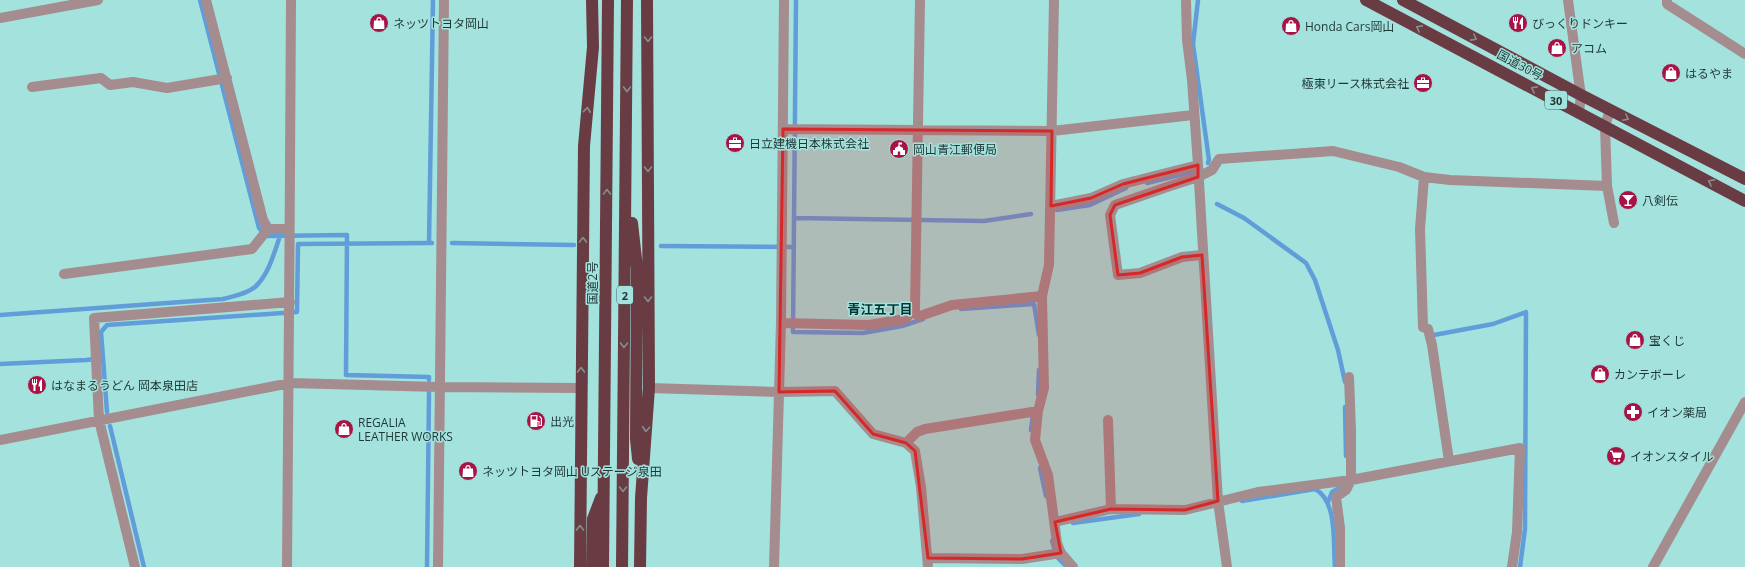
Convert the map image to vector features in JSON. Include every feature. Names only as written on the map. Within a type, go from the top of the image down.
[{"type":"highway","points":[[580,567],[584,146],[593,47],[592,0]]},
{"type":"highway","name":"国道2号","points":[[603,567],[605,488],[608,0]]},
{"type":"highway","name":"2","points":[[622,567],[627,168],[627,0]]},
{"type":"highway","points":[[640,567],[641,498],[649,388],[647,0]]},
{"type":"highway","name":"国道30号","points":[[1366,0],[1745,201]]},
{"type":"highway","name":"国道30号","points":[[1403,0],[1580,95],[1745,179]]},
{"type":"highway","points":[[627,168],[637,268],[636,439],[641,498]]},
{"type":"highway","points":[[592,567],[593,519],[605,488]]},
{"type":"street","points":[[0,18],[98,0]]},
{"type":"street","points":[[206,0],[222,79],[265,233]]},
{"type":"street","points":[[287,567],[290,383],[289,234],[291,0]]},
{"type":"street","points":[[438,567],[444,0]]},
{"type":"street","points":[[774,567],[779,392],[788,323],[782,247],[791,129],[784,0]]},
{"type":"street","points":[[788,323],[869,325],[905,319],[915,309],[920,0]]},
{"type":"street","points":[[1054,0],[1049,265],[1042,296],[1044,388],[1038,411],[1035,440],[1048,474],[1055,522],[1057,554]]},
{"type":"street","points":[[1186,0],[1187,40],[1192,80],[1193,115],[1198,165],[1202,255],[1218,501],[1228,567]]},
{"type":"street","points":[[1568,0],[1580,95],[1579,112]]},
{"type":"street","points":[[1667,0],[1667,4],[1745,54]]},
{"type":"street","points":[[32,87],[101,78],[110,85],[133,82],[167,88],[222,79]]},
{"type":"street","points":[[1610,110],[1605,126],[1607,186],[1614,223]]},
{"type":"street","points":[[791,129],[1052,131],[1193,115]]},
{"type":"street","points":[[1202,255],[1182,257],[1140,273],[1118,274],[1110,216],[1115,205],[1198,178],[1212,170],[1219,159],[1333,151],[1399,167],[1424,177],[1450,180],[1607,186]]},
{"type":"street","points":[[1051,206],[1091,198],[1123,184],[1198,165]]},
{"type":"street","points":[[1424,177],[1420,229],[1423,327],[1428,329],[1432,345],[1449,461]]},
{"type":"street","points":[[265,233],[289,234]]},
{"type":"street","points":[[64,274],[252,249],[265,233]]},
{"type":"street","points":[[912,312],[920,316],[952,305],[1042,296]]},
{"type":"street","points":[[135,567],[99,420],[94,318],[290,309]]},
{"type":"street","points":[[1340,567],[1340,528],[1336,497],[1346,490],[1351,431],[1349,377]]},
{"type":"street","points":[[0,440],[290,383],[439,387],[581,388]]},
{"type":"street","points":[[649,388],[779,392],[835,391],[873,434],[906,443],[915,451],[921,487],[928,562],[1022,559],[1057,554],[1073,567]]},
{"type":"street","points":[[1653,567],[1745,402]]},
{"type":"street","points":[[906,443],[916,432],[925,429],[1038,411]]},
{"type":"street","points":[[1108,420],[1111,509]]},
{"type":"street","points":[[1055,522],[1111,509],[1185,510],[1258,492],[1347,480],[1520,448],[1517,532],[1512,567]]},
{"type":"highlighted area","points":[[783,129],[1052,131],[1051,206],[1091,198],[1123,184],[1198,165],[1198,177],[1115,205],[1110,215],[1118,275],[1140,273],[1182,257],[1202,255],[1218,501],[1185,510],[1111,509],[1055,522],[1061,553],[1022,559],[928,558],[915,451],[906,443],[873,434],[835,391],[779,392]]},
{"type":"waterway","points":[[200,0],[259,228],[266,236],[347,235],[346,375],[429,377],[429,380]]},
{"type":"waterway","points":[[429,243],[433,0]]},
{"type":"waterway","points":[[796,0],[793,332],[863,333],[902,326],[923,319]]},
{"type":"waterway","points":[[1198,0],[1193,44],[1209,160],[1208,163]]},
{"type":"waterway","points":[[1147,183],[1192,172]]},
{"type":"waterway","points":[[1057,210],[1090,205],[1126,188]]},
{"type":"waterway","points":[[1217,204],[1244,218],[1306,263],[1315,280],[1338,350],[1345,382]]},
{"type":"waterway","points":[[794,218],[984,221],[1031,214]]},
{"type":"waterway","points":[[0,315],[223,299],[236,296],[252,289],[260,282],[270,263],[280,236]]},
{"type":"waterway","points":[[0,364],[103,358],[101,332],[107,325],[297,312],[298,244],[432,243]]},
{"type":"waterway","points":[[452,243],[574,245]]},
{"type":"waterway","points":[[661,246],[794,247]]},
{"type":"waterway","points":[[961,309],[1034,304],[1039,335]]},
{"type":"waterway","points":[[1434,335],[1493,324],[1526,312],[1525,529],[1520,567]]},
{"type":"waterway","points":[[103,358],[107,412]]},
{"type":"waterway","points":[[1038,395],[1039,370]]},
{"type":"waterway","points":[[427,567],[429,393]]},
{"type":"waterway","points":[[1345,407],[1346,456]]},
{"type":"waterway","points":[[1031,430],[1033,414]]},
{"type":"waterway","points":[[110,426],[144,567]]},
{"type":"waterway","points":[[1040,468],[1046,496]]},
{"type":"waterway","points":[[1328,502],[1332,492],[1343,486],[1344,481]]},
{"type":"waterway","points":[[1242,501],[1315,489],[1328,503],[1331,513],[1334,536],[1335,567]]},
{"type":"waterway","points":[[1073,523],[1139,514]]},
{"type":"waterway","points":[[1052,541],[1057,557],[1067,567]]},
{"type":"place","name":"ネッツトヨタ岡山","points":[[379,23]]},
{"type":"place","name":"びっくりドンキー","points":[[1518,23]]},
{"type":"place","name":"Honda Cars岡山","points":[[1291,26]]},
{"type":"place","name":"アコム","points":[[1557,48]]},
{"type":"place","name":"はるやま","points":[[1671,73]]},
{"type":"place","name":"極東リース株式会社","points":[[1423,83]]},
{"type":"place","name":"日立建機日本株式会社","points":[[735,143]]},
{"type":"place","name":"岡山青江郵便局","points":[[899,149]]},
{"type":"place","name":"八剣伝","points":[[1628,200]]},
{"type":"place","name":"宝くじ","points":[[1635,340]]},
{"type":"place","name":"カンテボーレ","points":[[1600,374]]},
{"type":"place","name":"はなまるうどん 岡本泉田店","points":[[37,385]]},
{"type":"place","name":"イオン薬局","points":[[1633,412]]},
{"type":"place","name":"出光","points":[[536,421]]},
{"type":"place","name":"REGALIA LEATHER WORKS","points":[[344,429]]},
{"type":"place","name":"イオンスタイル","points":[[1616,456]]},
{"type":"place","name":"ネッツトヨタ岡山 Uステージ泉田","points":[[468,471]]},
{"type":"district","name":"青江五丁目","points":[[880,309]]}]
